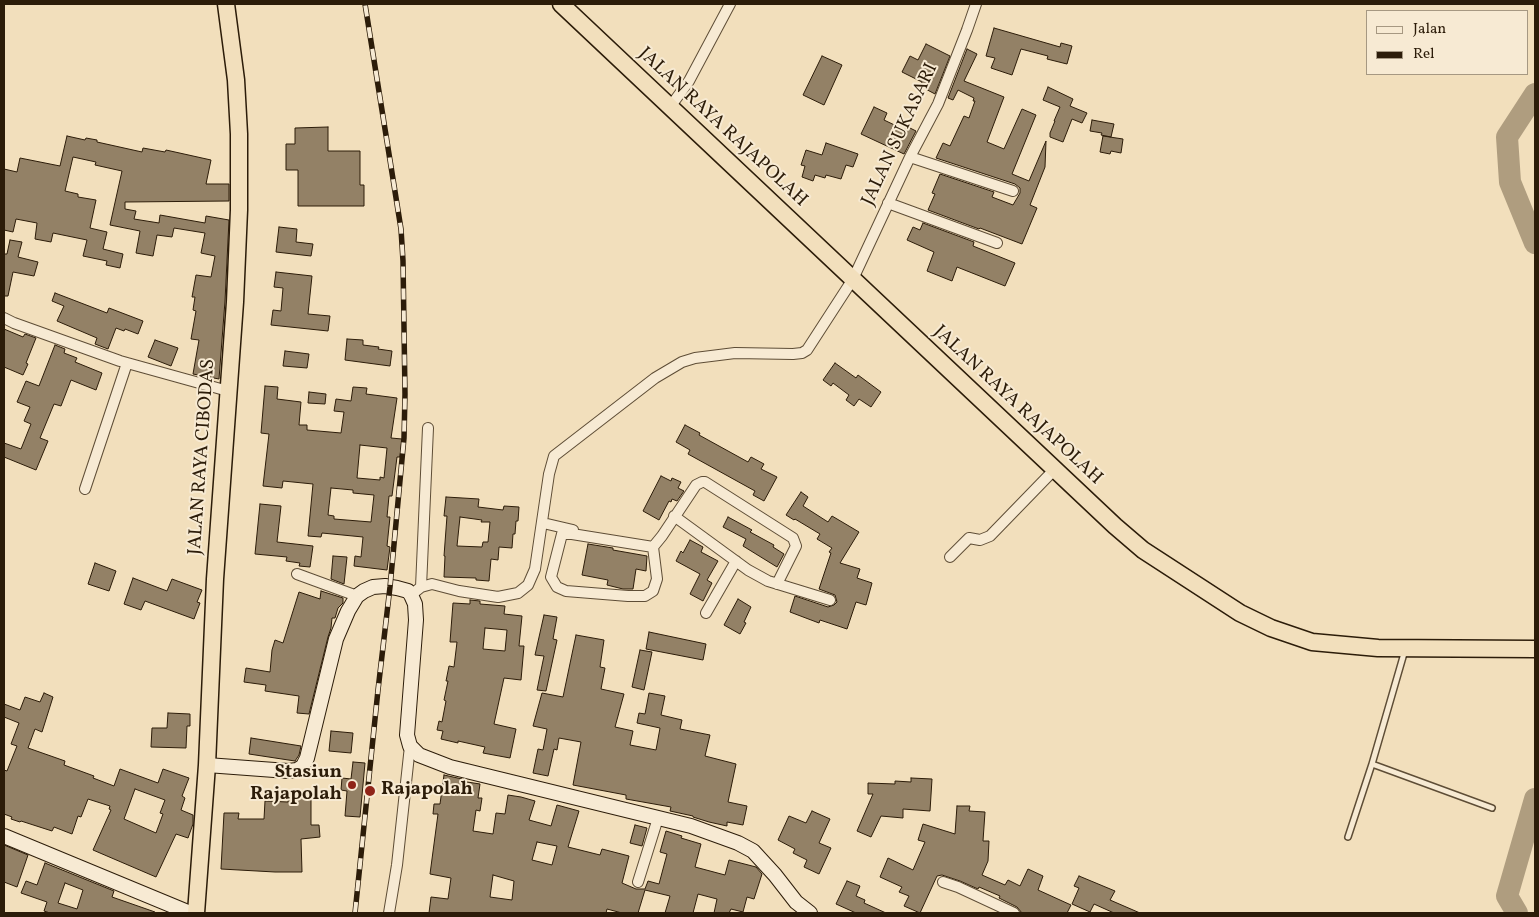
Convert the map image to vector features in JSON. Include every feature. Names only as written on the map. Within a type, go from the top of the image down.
[{"type":"highway","name":"JALAN RAYA CIBODAS","points":[[196,913],[207,765],[215,579],[235,302],[238,134],[236,80],[226,4]]},
{"type":"highway","name":"JALAN RAYA RAJAPOLAH","points":[[561,4],[1115,526],[1143,550],[1240,613],[1271,628],[1312,642],[1405,649],[1533,649]]},
{"type":"main road","points":[[207,765],[288,771],[297,770],[303,766],[307,758],[336,639],[348,611],[358,596],[373,587],[385,586],[416,591],[416,620],[407,735],[410,746],[419,755],[450,767],[691,826],[738,843],[753,851],[796,902],[810,913]]},
{"type":"main road","points":[[4,836],[190,913]]},
{"type":"street","points":[[670,107],[689,81],[730,4]]},
{"type":"street","name":"JALAN SUKASARI","points":[[543,523],[549,474],[554,456],[655,378],[682,362],[695,358],[735,353],[793,354],[807,350],[853,279],[910,157],[938,104],[976,4]]},
{"type":"street","points":[[910,157],[1013,191]]},
{"type":"street","points":[[888,203],[997,243]]},
{"type":"street","points":[[4,318],[127,363],[228,391]]},
{"type":"street","points":[[86,489],[127,363]]},
{"type":"street","points":[[428,428],[416,591],[432,584],[459,591],[498,597],[518,593],[528,585],[535,569],[543,523]]},
{"type":"street","points":[[950,557],[969,538],[980,540],[990,536],[1055,469]]},
{"type":"street","points":[[562,534],[551,577],[557,587],[566,591],[645,596],[653,591],[657,579],[653,547],[662,536],[701,473]]},
{"type":"street","points":[[543,523],[584,532],[644,540],[653,538],[674,516],[696,484],[704,482],[793,538],[796,546],[777,584]]},
{"type":"street","points":[[674,516],[736,561],[768,581],[830,600]]},
{"type":"street","points":[[543,523],[562,534],[653,547]]},
{"type":"street","points":[[706,613],[736,561]]},
{"type":"street","points":[[297,574],[358,596]]},
{"type":"street","points":[[389,913],[397,865],[410,746]]},
{"type":"street","points":[[638,882],[658,818]]},
{"type":"street","points":[[943,882],[1014,913]]},
{"type":"lane","points":[[1348,837],[1372,764],[1405,649]]},
{"type":"lane","points":[[1372,764],[1492,808]]},
{"type":"building","points":[[994,28],[1060,47],[1061,43],[1072,46],[1067,64],[1047,59],[1048,56],[1021,49],[1012,75],[991,68],[995,58],[986,56]]},
{"type":"building","points":[[926,44],[950,56],[935,94],[920,86],[922,82],[902,72],[910,56],[918,60]]},
{"type":"building","points":[[967,49],[977,54],[964,81],[1004,97],[987,142],[1004,149],[1022,109],[1036,115],[1012,174],[1029,181],[1046,141],[1045,167],[1030,205],[1037,208],[1022,244],[928,210],[935,194],[932,193],[940,174],[994,192],[992,197],[1013,205],[1020,193],[1020,188],[1015,184],[936,158],[943,143],[950,146],[964,116],[969,118],[975,101],[973,101],[974,98],[958,90],[953,100],[948,98]]},
{"type":"building","points":[[822,56],[842,65],[824,105],[803,95]]},
{"type":"building","points":[[1048,87],[1073,99],[1070,106],[1087,113],[1082,123],[1072,119],[1063,142],[1050,137],[1060,107],[1043,100]]},
{"type":"building","points":[[874,107],[887,113],[884,120],[905,130],[906,126],[916,131],[904,154],[861,134]]},
{"type":"building","points":[[1092,120],[1114,124],[1111,137],[1090,131]]},
{"type":"building","points":[[328,127],[328,151],[360,151],[360,185],[364,185],[364,206],[298,206],[298,170],[286,170],[286,144],[295,144],[295,128]]},
{"type":"building","points":[[67,136],[85,140],[86,138],[97,140],[97,142],[142,152],[143,148],[165,152],[166,150],[211,160],[206,184],[229,184],[229,201],[125,202],[125,209],[136,211],[134,219],[159,223],[160,215],[205,223],[206,216],[229,220],[219,379],[193,374],[199,340],[191,339],[196,311],[193,310],[195,297],[192,297],[196,275],[211,277],[215,256],[201,253],[205,233],[174,228],[172,237],[157,235],[153,256],[136,253],[140,231],[110,225],[122,171],[95,165],[96,162],[73,157],[65,191],[78,194],[78,197],[96,200],[90,228],[107,232],[103,249],[123,254],[120,268],[106,265],[107,261],[83,256],[87,240],[53,233],[51,242],[35,239],[37,223],[16,219],[13,232],[4,230],[4,169],[17,172],[20,158],[60,166]]},
{"type":"building","points":[[1103,136],[1123,139],[1121,153],[1111,151],[1110,154],[1100,152]]},
{"type":"building","points":[[826,143],[858,154],[853,167],[846,165],[841,179],[826,175],[825,178],[815,175],[813,181],[802,177],[805,166],[801,165],[806,150],[822,155]]},
{"type":"building","points":[[923,223],[974,242],[973,246],[1015,263],[1005,286],[957,267],[952,281],[927,271],[934,252],[907,240],[913,227],[920,230]]},
{"type":"building","points":[[279,227],[297,229],[296,242],[313,244],[311,256],[276,252]]},
{"type":"building","points":[[10,240],[22,242],[18,257],[38,262],[34,276],[13,272],[8,296],[4,296],[4,254],[7,254]]},
{"type":"building","points":[[276,272],[312,276],[308,314],[330,316],[328,331],[271,325],[273,310],[281,311],[283,288],[274,287]]},
{"type":"building","points":[[55,293],[107,313],[109,308],[143,321],[138,334],[116,328],[108,349],[95,344],[97,338],[57,321],[64,306],[52,301]]},
{"type":"building","points":[[4,329],[23,337],[25,334],[36,338],[23,375],[4,367]]},
{"type":"building","points":[[347,339],[363,340],[363,345],[392,351],[390,366],[345,360]]},
{"type":"building","points":[[155,340],[178,348],[171,366],[148,357]]},
{"type":"building","points":[[55,345],[65,349],[64,353],[77,358],[75,362],[102,373],[96,390],[71,380],[61,406],[54,404],[40,438],[48,441],[36,470],[4,457],[4,443],[21,449],[31,424],[24,421],[30,407],[17,402],[26,381],[39,386]]},
{"type":"building","points":[[285,351],[309,354],[307,368],[283,366]]},
{"type":"building","points":[[835,363],[856,378],[858,375],[881,392],[871,407],[859,399],[854,406],[846,400],[849,395],[833,383],[831,386],[823,380]]},
{"type":"building","points":[[265,386],[278,387],[277,399],[301,402],[299,425],[307,425],[307,430],[341,433],[344,412],[334,411],[336,399],[351,401],[353,387],[367,388],[366,394],[397,398],[391,438],[402,439],[400,457],[397,457],[392,496],[389,496],[387,517],[390,517],[387,546],[390,547],[387,570],[354,566],[355,556],[361,557],[363,537],[322,533],[321,537],[308,536],[313,484],[283,481],[282,488],[263,486],[269,434],[261,433]],"holes":[[[360,445],[387,448],[384,478],[380,477],[380,480],[357,478]],[[331,488],[353,490],[353,493],[374,495],[371,522],[334,519],[334,516],[328,515]]]},
{"type":"building","points":[[309,392],[326,394],[325,404],[308,403]]},
{"type":"building","points":[[685,425],[700,433],[699,435],[748,462],[751,457],[764,464],[761,469],[777,477],[764,501],[753,495],[755,491],[688,454],[690,450],[676,442]]},
{"type":"building","points":[[661,476],[671,481],[672,478],[681,482],[678,488],[684,491],[677,501],[672,499],[671,502],[669,501],[659,520],[643,511]]},
{"type":"building","points":[[801,492],[808,497],[803,506],[828,522],[832,516],[859,532],[840,563],[860,569],[857,578],[872,583],[866,605],[856,602],[847,629],[820,620],[819,623],[790,612],[795,596],[828,607],[837,602],[835,595],[819,589],[831,553],[829,552],[832,548],[817,539],[820,534],[786,515]]},
{"type":"building","points":[[446,497],[479,499],[478,507],[503,510],[504,506],[519,507],[512,548],[499,547],[498,560],[491,559],[489,581],[476,580],[476,578],[444,577],[447,516],[444,516]],"holes":[[[460,517],[482,520],[481,522],[490,522],[488,542],[483,542],[482,547],[457,546]]]},
{"type":"building","points":[[260,504],[281,506],[277,542],[313,546],[310,567],[299,566],[300,563],[286,561],[287,557],[255,554]]},
{"type":"building","points":[[728,517],[752,530],[750,532],[774,545],[773,547],[784,554],[777,567],[743,546],[746,539],[723,527]]},
{"type":"building","points":[[690,540],[703,547],[701,552],[718,561],[707,580],[712,583],[703,601],[690,594],[700,574],[676,561]]},
{"type":"building","points":[[588,544],[647,556],[646,571],[636,569],[633,589],[623,589],[607,585],[608,580],[582,575]]},
{"type":"building","points":[[333,556],[347,557],[344,584],[331,579]]},
{"type":"building","points":[[95,563],[116,571],[109,591],[88,584]]},
{"type":"building","points":[[133,578],[167,591],[172,579],[202,590],[197,602],[200,603],[194,619],[145,601],[141,610],[124,604]]},
{"type":"building","points":[[321,591],[343,598],[343,603],[338,608],[335,618],[332,618],[309,714],[297,713],[299,696],[265,691],[266,685],[244,682],[246,668],[270,672],[275,640],[283,643],[299,592],[320,599]]},
{"type":"building","points":[[738,599],[751,607],[740,634],[724,625]]},
{"type":"building","points":[[470,600],[480,601],[480,604],[505,606],[504,614],[522,616],[519,646],[524,646],[521,680],[504,678],[494,724],[516,729],[510,758],[483,753],[485,747],[441,739],[443,731],[437,730],[439,721],[442,722],[446,701],[444,700],[449,666],[454,667],[457,642],[450,642],[453,603],[470,604]],"holes":[[[485,628],[507,630],[505,651],[483,649]]]},
{"type":"building","points":[[544,615],[557,617],[553,639],[557,640],[546,691],[537,690],[544,656],[535,655]]},
{"type":"building","points":[[649,632],[706,644],[703,660],[646,649]]},
{"type":"building","points":[[576,635],[604,640],[600,667],[605,668],[601,689],[624,694],[615,727],[633,731],[630,745],[656,750],[660,728],[637,723],[639,713],[645,714],[649,693],[665,696],[661,715],[682,720],[680,729],[710,735],[705,756],[736,764],[728,802],[747,806],[743,825],[727,822],[727,826],[709,822],[670,811],[671,807],[626,799],[626,795],[573,785],[581,742],[559,738],[557,750],[554,749],[548,776],[533,773],[538,749],[543,750],[547,729],[533,726],[542,693],[563,697]]},
{"type":"building","points":[[640,650],[652,652],[644,690],[632,687]]},
{"type":"building","points":[[44,693],[53,697],[42,732],[35,729],[28,748],[65,761],[64,765],[114,786],[120,769],[158,783],[163,769],[189,778],[182,796],[185,798],[181,810],[193,815],[193,824],[188,838],[176,834],[156,877],[93,850],[111,810],[109,809],[110,806],[88,799],[81,817],[78,816],[72,834],[54,827],[52,831],[20,822],[4,814],[4,770],[7,771],[17,746],[11,744],[19,723],[4,717],[4,704],[20,710],[25,697],[40,702]],"holes":[[[135,789],[165,800],[160,813],[163,814],[156,833],[124,819]]]},
{"type":"building","points":[[168,713],[190,714],[190,726],[187,726],[186,748],[151,747],[152,728],[167,728]]},
{"type":"building","points":[[331,731],[353,733],[351,753],[329,751]]},
{"type":"building","points":[[251,738],[301,746],[299,755],[295,761],[249,754]]},
{"type":"building","name":"Stasiun Rajapolah","points":[[353,762],[365,763],[360,817],[345,816],[347,791],[341,790],[342,778],[351,779]]},
{"type":"building","points":[[444,775],[462,779],[461,781],[480,784],[478,798],[482,798],[480,811],[476,810],[473,831],[493,834],[496,813],[505,814],[508,795],[535,801],[529,820],[551,826],[557,805],[579,811],[568,847],[600,855],[602,849],[629,856],[622,883],[636,889],[645,889],[648,881],[659,884],[667,854],[660,852],[666,831],[701,844],[695,867],[725,875],[729,860],[756,867],[762,874],[754,899],[747,897],[743,912],[731,909],[729,913],[714,913],[717,899],[698,894],[693,913],[665,913],[670,896],[645,890],[638,913],[622,913],[607,909],[606,913],[429,913],[431,897],[448,899],[451,878],[430,874],[438,814],[433,814],[434,804],[440,804]],"holes":[[[537,842],[557,846],[552,865],[532,860]],[[493,875],[514,881],[512,900],[490,897]]]},
{"type":"building","points":[[911,778],[932,779],[930,811],[903,809],[903,818],[881,816],[871,837],[857,831],[873,794],[868,794],[868,783],[895,784],[895,781],[911,782]]},
{"type":"building","points":[[288,791],[311,791],[311,825],[319,825],[320,837],[301,839],[302,872],[221,869],[224,813],[239,813],[238,819],[264,819],[265,801],[288,802]]},
{"type":"building","points":[[957,806],[970,806],[969,811],[985,812],[983,841],[989,841],[988,861],[982,875],[1005,885],[1008,880],[1020,886],[1028,869],[1043,876],[1038,890],[1071,905],[1067,913],[1022,913],[1017,907],[999,898],[1000,896],[942,875],[937,876],[920,913],[904,906],[909,896],[899,892],[902,887],[880,877],[888,858],[913,870],[925,842],[918,840],[923,824],[955,834]]},
{"type":"building","points":[[812,811],[830,819],[819,843],[831,848],[819,874],[804,867],[807,860],[793,853],[795,849],[778,840],[789,816],[806,823]]},
{"type":"building","points":[[635,825],[647,828],[642,846],[630,843]]},
{"type":"building","points":[[4,845],[28,855],[17,887],[4,882]]},
{"type":"building","points":[[45,863],[114,891],[112,897],[155,913],[50,913],[44,911],[47,902],[21,893],[26,881],[37,885]],"holes":[[[65,883],[83,890],[77,909],[58,903]]]},
{"type":"building","points":[[1079,876],[1115,891],[1110,900],[1140,913],[1114,913],[1094,904],[1090,912],[1072,904],[1079,888],[1074,886]]},
{"type":"building","points":[[847,881],[860,886],[856,896],[865,900],[864,903],[886,913],[856,913],[836,904]]},
{"type":"waterway","points":[[1535,94],[1507,137],[1510,182],[1535,243]]},
{"type":"waterway","points":[[1517,913],[1507,896],[1535,799]]},
{"type":"railway","points":[[355,913],[390,587],[404,438],[405,394],[401,229],[365,4]]},
{"type":"place","name":"Stasiun Rajapolah","points":[[352,785]]},
{"type":"place","name":"Rajapolah","points":[[370,791]]}]
